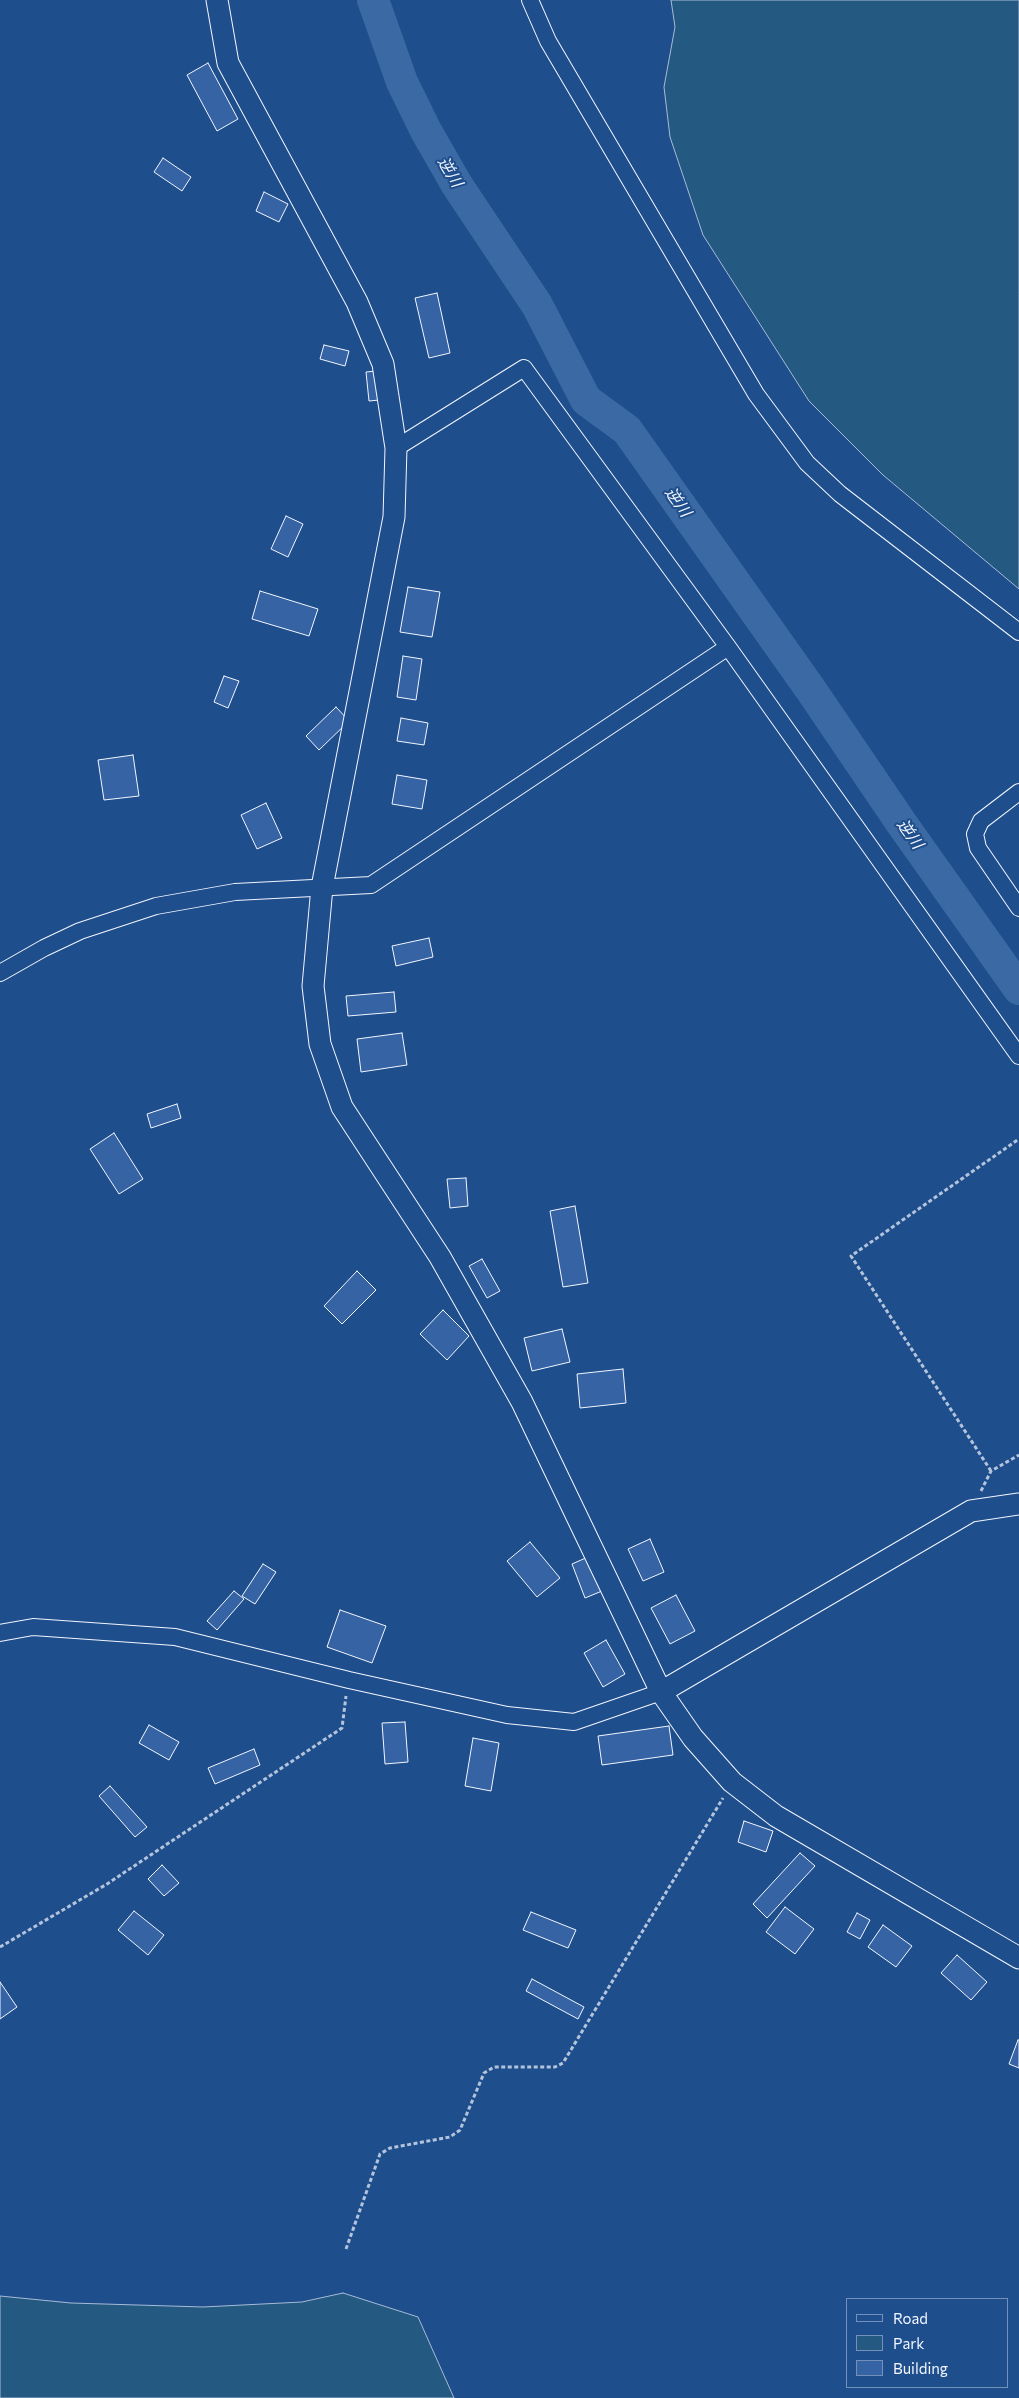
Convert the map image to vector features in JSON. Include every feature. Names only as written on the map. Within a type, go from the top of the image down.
[{"type":"street","points":[[217,0],[228,63],[357,302],[384,364],[396,448],[394,518],[322,887],[312,986],[320,1044],[342,1107],[440,1258],[522,1402],[661,1692],[693,1738],[732,1782],[776,1816],[1019,1958]]},
{"type":"street","points":[[530,0],[548,41],[756,394],[807,463],[840,494],[1019,632]]},
{"type":"street","points":[[396,448],[524,368],[728,647],[1019,1056]]},
{"type":"street","points":[[0,973],[44,948],[80,931],[156,906],[235,892],[371,885],[728,647]]},
{"type":"street","points":[[1019,792],[981,821],[975,834],[978,848],[1019,908]]},
{"type":"street","points":[[0,1633],[34,1628],[175,1637],[349,1680],[507,1715],[574,1722],[661,1692],[972,1511],[1019,1504]]},
{"type":"path","points":[[1019,1139],[851,1256],[991,1471],[1019,1455]]},
{"type":"path","points":[[0,1947],[107,1884],[342,1728],[349,1680]]},
{"type":"path","points":[[346,2249],[380,2154],[390,2148],[450,2137],[460,2130],[484,2073],[494,2067],[555,2067],[563,2063],[732,1782]]},
{"type":"green space","points":[[671,0],[1019,0],[1019,589],[883,475],[809,401],[703,235],[670,137],[664,87],[675,27]]},
{"type":"green space","points":[[343,2293],[418,2317],[454,2398],[0,2398],[0,2296],[71,2303],[203,2307],[302,2302]]},
{"type":"building","points":[[208,63],[238,119],[217,131],[187,75]]},
{"type":"building","points":[[163,158],[191,177],[182,191],[154,172]]},
{"type":"building","points":[[264,192],[288,204],[279,222],[256,211]]},
{"type":"building","points":[[437,293],[450,353],[429,358],[415,298]]},
{"type":"building","points":[[324,345],[349,351],[345,366],[320,359]]},
{"type":"building","points":[[387,370],[390,399],[369,401],[366,372]]},
{"type":"building","points":[[286,516],[303,524],[288,557],[271,549]]},
{"type":"building","points":[[408,587],[440,592],[432,637],[400,632]]},
{"type":"building","points":[[260,591],[318,609],[309,636],[252,619]]},
{"type":"building","points":[[403,656],[422,659],[416,700],[397,697]]},
{"type":"building","points":[[224,676],[239,681],[228,708],[214,702]]},
{"type":"building","points":[[336,707],[349,721],[319,750],[306,736]]},
{"type":"building","points":[[401,718],[428,723],[424,745],[397,741]]},
{"type":"building","points":[[133,755],[139,796],[104,800],[98,760]]},
{"type":"building","points":[[397,775],[427,780],[422,809],[392,804]]},
{"type":"building","points":[[266,803],[282,838],[257,849],[241,815]]},
{"type":"building","points":[[429,938],[433,957],[396,966],[392,946]]},
{"type":"building","points":[[394,992],[396,1012],[348,1016],[346,996]]},
{"type":"building","points":[[402,1033],[407,1065],[361,1072],[357,1039]]},
{"type":"building","points":[[177,1104],[181,1118],[151,1128],[147,1114]]},
{"type":"building","points":[[114,1133],[143,1179],[119,1194],[90,1149]]},
{"type":"building","points":[[466,1178],[468,1206],[450,1208],[447,1179]]},
{"type":"building","points":[[575,1206],[588,1283],[563,1287],[550,1211]]},
{"type":"building","points":[[482,1259],[500,1291],[487,1298],[469,1266]]},
{"type":"building","points":[[357,1271],[376,1290],[342,1324],[324,1306]]},
{"type":"building","points":[[443,1310],[469,1336],[447,1360],[420,1334]]},
{"type":"building","points":[[562,1329],[570,1362],[532,1371],[524,1338]]},
{"type":"building","points":[[623,1369],[626,1403],[580,1408],[577,1374]]},
{"type":"building","points":[[650,1539],[664,1572],[643,1581],[628,1549]]},
{"type":"building","points":[[530,1542],[560,1578],[537,1597],[507,1561]]},
{"type":"building","points":[[588,1557],[602,1591],[585,1598],[572,1564]]},
{"type":"building","points":[[263,1564],[276,1572],[255,1604],[242,1596]]},
{"type":"building","points":[[234,1591],[244,1599],[217,1630],[207,1621]]},
{"type":"building","points":[[676,1595],[695,1631],[670,1644],[651,1608]]},
{"type":"building","points":[[340,1610],[386,1626],[372,1663],[327,1647]]},
{"type":"building","points":[[606,1640],[625,1674],[603,1687],[584,1653]]},
{"type":"building","points":[[405,1722],[408,1762],[385,1764],[382,1723]]},
{"type":"building","points":[[149,1725],[179,1742],[169,1760],[139,1743]]},
{"type":"building","points":[[669,1726],[673,1755],[602,1765],[598,1736]]},
{"type":"building","points":[[473,1738],[499,1743],[491,1791],[465,1786]]},
{"type":"building","points":[[254,1749],[260,1765],[215,1784],[208,1768]]},
{"type":"building","points":[[110,1786],[147,1827],[135,1837],[99,1796]]},
{"type":"building","points":[[744,1821],[773,1831],[766,1852],[738,1842]]},
{"type":"building","points":[[800,1853],[815,1866],[767,1918],[753,1904]]},
{"type":"building","points":[[162,1865],[179,1883],[164,1896],[148,1879]]},
{"type":"building","points":[[785,1907],[814,1929],[795,1954],[766,1932]]},
{"type":"building","points":[[134,1911],[164,1935],[148,1955],[118,1930]]},
{"type":"building","points":[[531,1912],[576,1930],[568,1948],[523,1930]]},
{"type":"building","points":[[857,1913],[870,1920],[860,1939],[847,1932]]},
{"type":"building","points":[[883,1925],[912,1946],[896,1967],[868,1947]]},
{"type":"building","points":[[957,1955],[987,1982],[971,2000],[941,1973]]},
{"type":"building","points":[[532,1979],[584,2007],[578,2019],[526,1991]]},
{"type":"building","points":[[0,1982],[17,2007],[0,2019]]},
{"type":"building","points":[[1019,2040],[1019,2068],[1009,2064]]},
{"type":"waterway","name":"逆川","points":[[373,0],[402,82],[426,131],[457,185],[537,305],[586,400],[627,430],[1019,989]]}]
